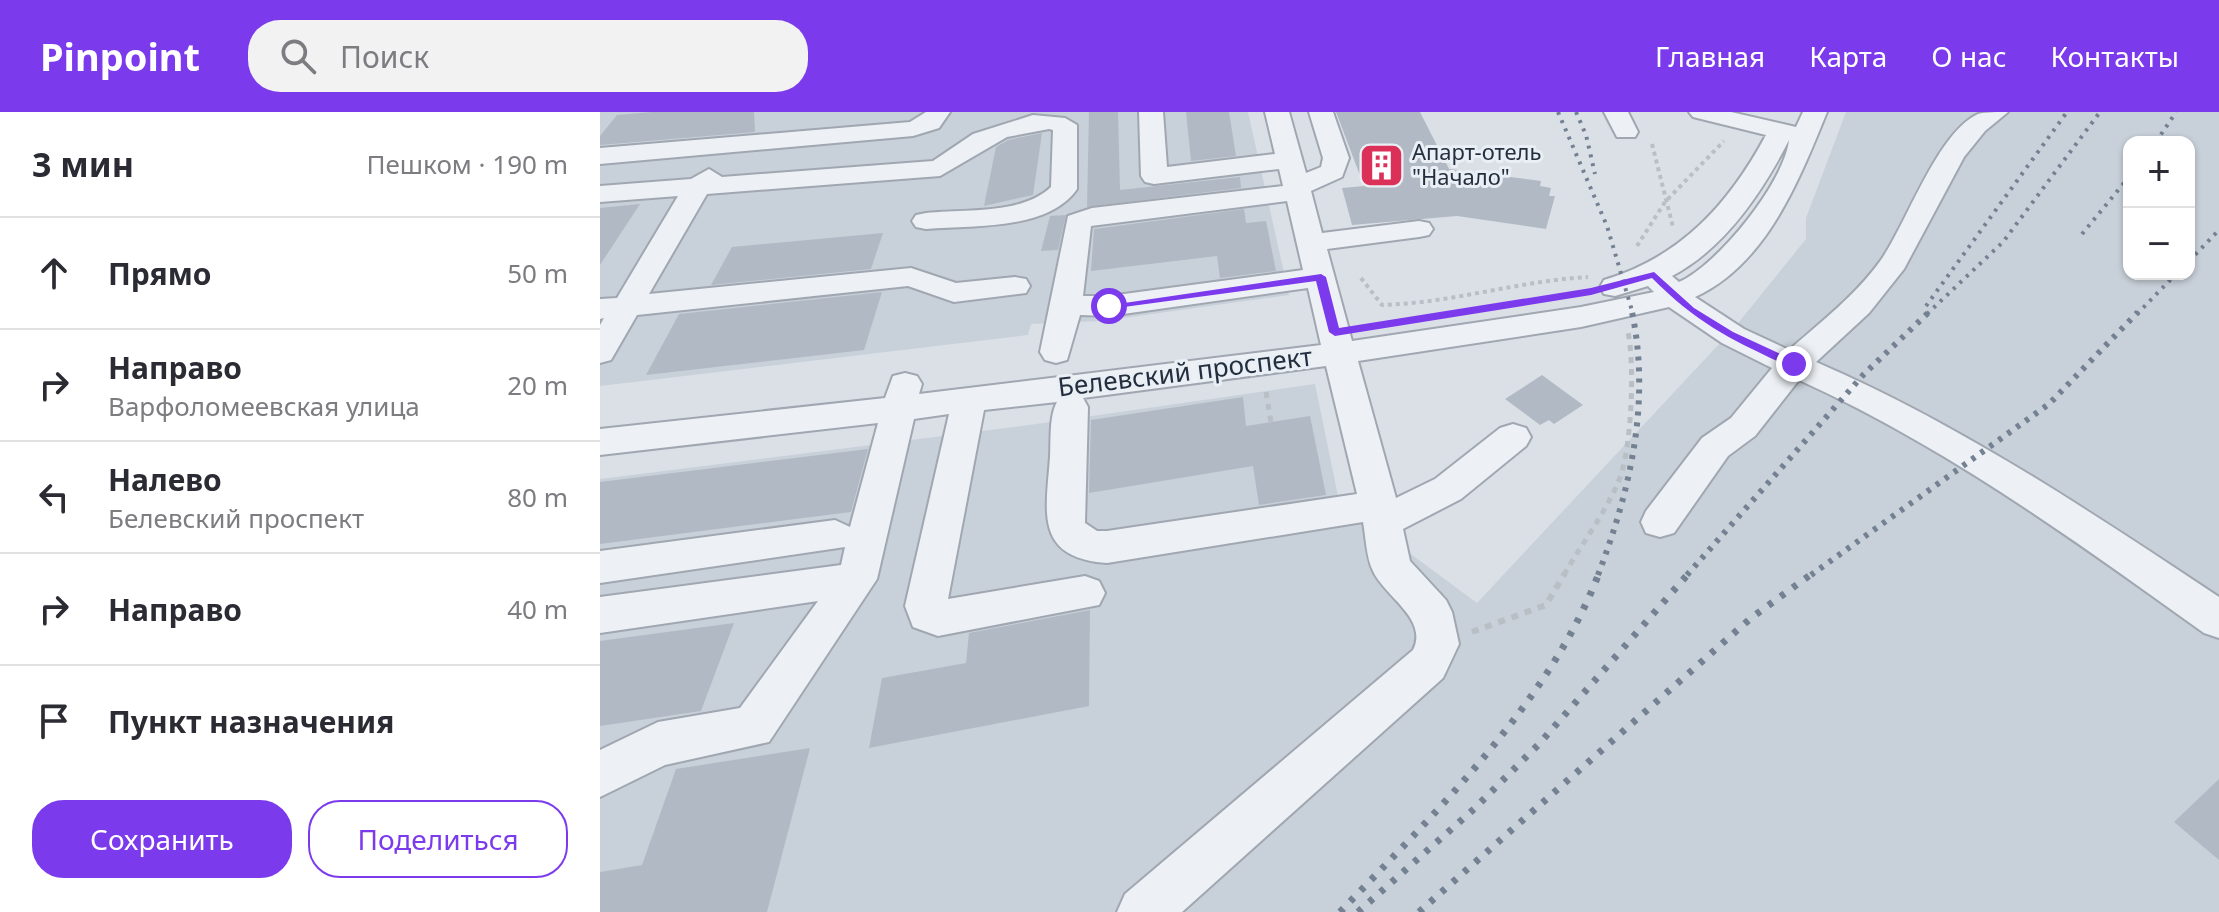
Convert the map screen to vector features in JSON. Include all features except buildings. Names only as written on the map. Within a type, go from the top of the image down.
[{"type":"street","points":[[766,142],[782,112]]},
{"type":"street","points":[[600,156],[913,129],[930,123],[938,112]]},
{"type":"street","points":[[1151,112],[1154,176],[1295,180]]},
{"type":"street","points":[[1143,912],[1428,664],[1438,644],[1431,612],[1391,568],[1381,513],[1277,112]]},
{"type":"street","points":[[1056,352],[1067,305],[1075,227],[1084,219],[1333,171],[1336,158],[1321,112]]},
{"type":"street","points":[[1701,112],[1742,122],[1798,123]]},
{"type":"street","points":[[1660,522],[1715,447],[1743,427],[1794,364],[1858,306],[1894,263],[1952,155],[1976,126],[1996,112]]},
{"type":"street","points":[[911,277],[940,168],[969,142],[1016,122],[1047,119],[1065,125],[1064,189],[1058,198],[1037,208],[926,221]]},
{"type":"street","name":"Белевский проспект","points":[[600,442],[903,395],[970,397],[1338,343],[1591,291],[1708,278],[1750,237],[1798,123]]},
{"type":"street","points":[[600,352],[614,307],[696,189],[724,163],[736,144]]},
{"type":"street","points":[[600,194],[940,168]]},
{"type":"street","points":[[1311,243],[1419,229]]},
{"type":"street","points":[[614,307],[911,277],[954,293],[1015,286]]},
{"type":"street","points":[[1067,305],[1109,306],[1321,277]]},
{"type":"street","points":[[1664,285],[1729,334],[1865,398],[2015,484],[2110,544],[2219,620]]},
{"type":"street","name":"Белевский проспект","points":[[600,421],[903,395],[1620,308],[1664,285]]},
{"type":"street","points":[[600,774],[658,744],[753,727],[857,579],[903,395]]},
{"type":"street","points":[[970,397],[926,606],[928,614],[938,618],[1085,593]]},
{"type":"street","points":[[1071,407],[1065,521],[1068,532],[1090,546],[1107,547],[1381,513],[1448,489],[1513,437]]},
{"type":"street","points":[[600,567],[835,535]]},
{"type":"street","points":[[600,615],[857,579]]},
{"type":"path","points":[[1634,251],[1651,217],[1742,122]]},
{"type":"path","points":[[1630,126],[1668,197],[1672,235]]},
{"type":"path","points":[[1361,278],[1382,305],[1415,305],[1553,279],[1594,276]]},
{"type":"path","points":[[1438,644],[1546,605],[1619,482],[1630,416],[1634,359],[1620,308]]},
{"type":"path","points":[[1265,381],[1271,422]]},
{"type":"shaded area","points":[[600,112],[1248,112],[1289,295],[1102,321],[1031,324],[1028,335],[600,386]]},
{"type":"shaded area","points":[[1846,112],[2219,112],[2219,912],[600,912],[600,479],[1022,426],[1315,384],[1339,501],[1477,603],[1735,327],[1806,239],[1806,218]]},
{"type":"railway","points":[[1558,112],[1607,226],[1633,314]]},
{"type":"railway","points":[[1576,112],[1586,135],[1595,174]]},
{"type":"railway","points":[[1926,306],[2067,112]]},
{"type":"railway","points":[[1927,314],[2003,242],[2100,112]]},
{"type":"railway","points":[[2160,136],[2176,112]]},
{"type":"railway","points":[[2082,234],[2123,184]]},
{"type":"railway","points":[[2195,255],[2219,230]]},
{"type":"railway","points":[[2137,314],[2170,280]]},
{"type":"railway","points":[[1598,575],[1628,479],[1634,446],[1639,380],[1632,312]]},
{"type":"railway","points":[[1687,575],[1864,374],[1929,312]]},
{"type":"railway","points":[[1811,575],[2049,404],[2138,312]]},
{"type":"railway","points":[[1340,912],[1450,796],[1520,711],[1578,621],[1599,573]]},
{"type":"railway","points":[[1358,912],[1474,809],[1539,744],[1689,573]]},
{"type":"railway","points":[[1419,912],[1751,618],[1813,573]]},
{"type":"place","name":"Апарт-отель \"Начало\"","points":[[1381,165]]},
{"type":"route","points":[[1109,306],[1321,277],[1335,332],[1591,291],[1654,275],[1690,310],[1729,334],[1794,364]]}]
